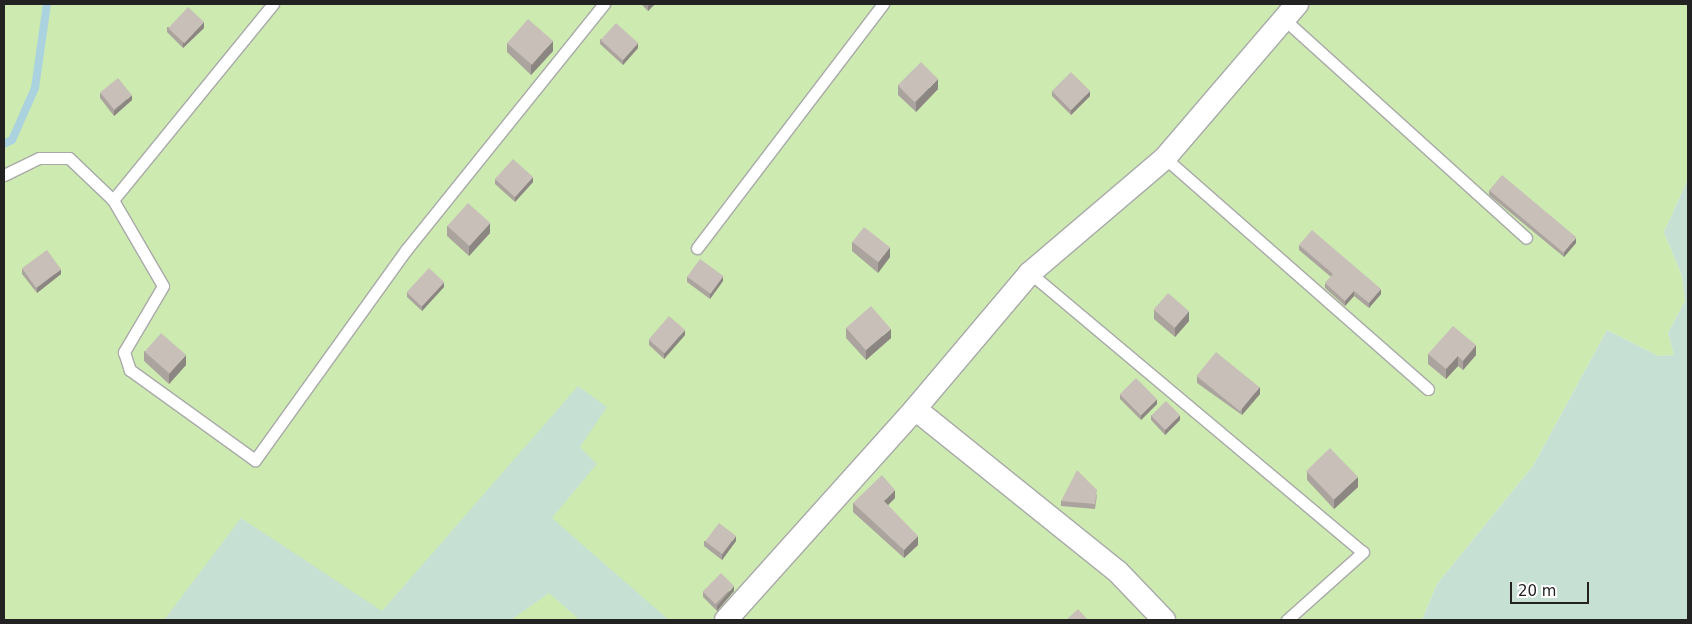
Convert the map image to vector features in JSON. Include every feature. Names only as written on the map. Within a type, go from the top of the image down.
[{"type":"street","points":[[726,620],[915,409],[1030,273],[1165,158],[1291,12]]},
{"type":"street","points":[[915,409],[1118,572],[1164,620]]},
{"type":"lane","points":[[113,200],[273,4]]},
{"type":"lane","points":[[4,175],[39,158],[69,158],[113,200],[163,286],[124,352],[130,370],[255,460],[406,250],[604,4]]},
{"type":"lane","points":[[697,248],[883,4]]},
{"type":"lane","points":[[1291,12],[1526,238]]},
{"type":"lane","points":[[1165,158],[1428,389]]},
{"type":"lane","points":[[1030,273],[1363,552],[1287,620]]},
{"type":"green space","points":[[4,4],[1688,4],[1688,179],[1664,232],[1682,276],[1685,301],[1668,333],[1674,355],[1658,356],[1607,330],[1533,466],[1437,584],[1422,620],[4,620]]},
{"type":"green space","points":[[1688,179],[1688,620],[1422,620],[1437,584],[1533,466],[1607,330],[1658,356],[1674,355],[1668,333],[1685,301],[1682,276],[1664,232]]},
{"type":"green space","points":[[578,386],[607,407],[580,447],[597,464],[552,518],[669,620],[580,620],[549,593],[511,620],[164,620],[241,518],[382,611]]},
{"type":"building","points":[[188,7],[204,22],[184,43],[168,28]]},
{"type":"building","points":[[528,19],[553,41],[532,65],[507,43]]},
{"type":"building","points":[[616,23],[638,43],[623,60],[601,40]]},
{"type":"building","points":[[921,62],[938,79],[915,102],[898,85]]},
{"type":"building","points":[[1071,72],[1090,91],[1071,110],[1052,91]]},
{"type":"building","points":[[118,78],[132,95],[114,110],[100,92]]},
{"type":"building","points":[[513,159],[533,177],[515,197],[495,179]]},
{"type":"building","points":[[1502,175],[1576,237],[1563,253],[1489,190]]},
{"type":"building","points":[[468,203],[490,223],[470,246],[447,226]]},
{"type":"building","points":[[864,227],[890,247],[878,262],[852,242]]},
{"type":"building","points":[[1312,230],[1381,289],[1369,303],[1354,291],[1345,301],[1325,283],[1333,274],[1299,245]]},
{"type":"building","points":[[47,250],[61,269],[36,288],[22,268]]},
{"type":"building","points":[[700,259],[723,276],[711,294],[687,277]]},
{"type":"building","points":[[429,268],[444,282],[422,306],[406,292]]},
{"type":"building","points":[[1168,293],[1189,311],[1175,328],[1154,310]]},
{"type":"building","points":[[871,306],[891,329],[866,350],[846,328]]},
{"type":"building","points":[[669,316],[685,330],[665,353],[649,339]]},
{"type":"building","points":[[1453,326],[1476,345],[1463,361],[1458,356],[1446,369],[1428,354]]},
{"type":"building","points":[[161,333],[186,355],[170,374],[145,352]]},
{"type":"building","points":[[1216,352],[1260,387],[1240,411],[1196,376]]},
{"type":"building","points":[[1136,378],[1157,399],[1141,415],[1120,394]]},
{"type":"building","points":[[1166,401],[1180,415],[1165,430],[1151,416]]},
{"type":"building","points":[[1330,448],[1358,477],[1334,500],[1306,471]]},
{"type":"building","points":[[1077,470],[1097,490],[1095,504],[1061,501]]},
{"type":"building","points":[[882,475],[895,490],[884,501],[918,536],[904,550],[853,503]]},
{"type":"building","points":[[719,523],[736,536],[722,554],[705,541]]},
{"type":"building","points":[[721,573],[734,586],[715,604],[703,591]]},
{"type":"building","points":[[1078,609],[1088,620],[1066,620]]},
{"type":"waterway","points":[[4,144],[12,140],[35,88],[47,4]]}]
